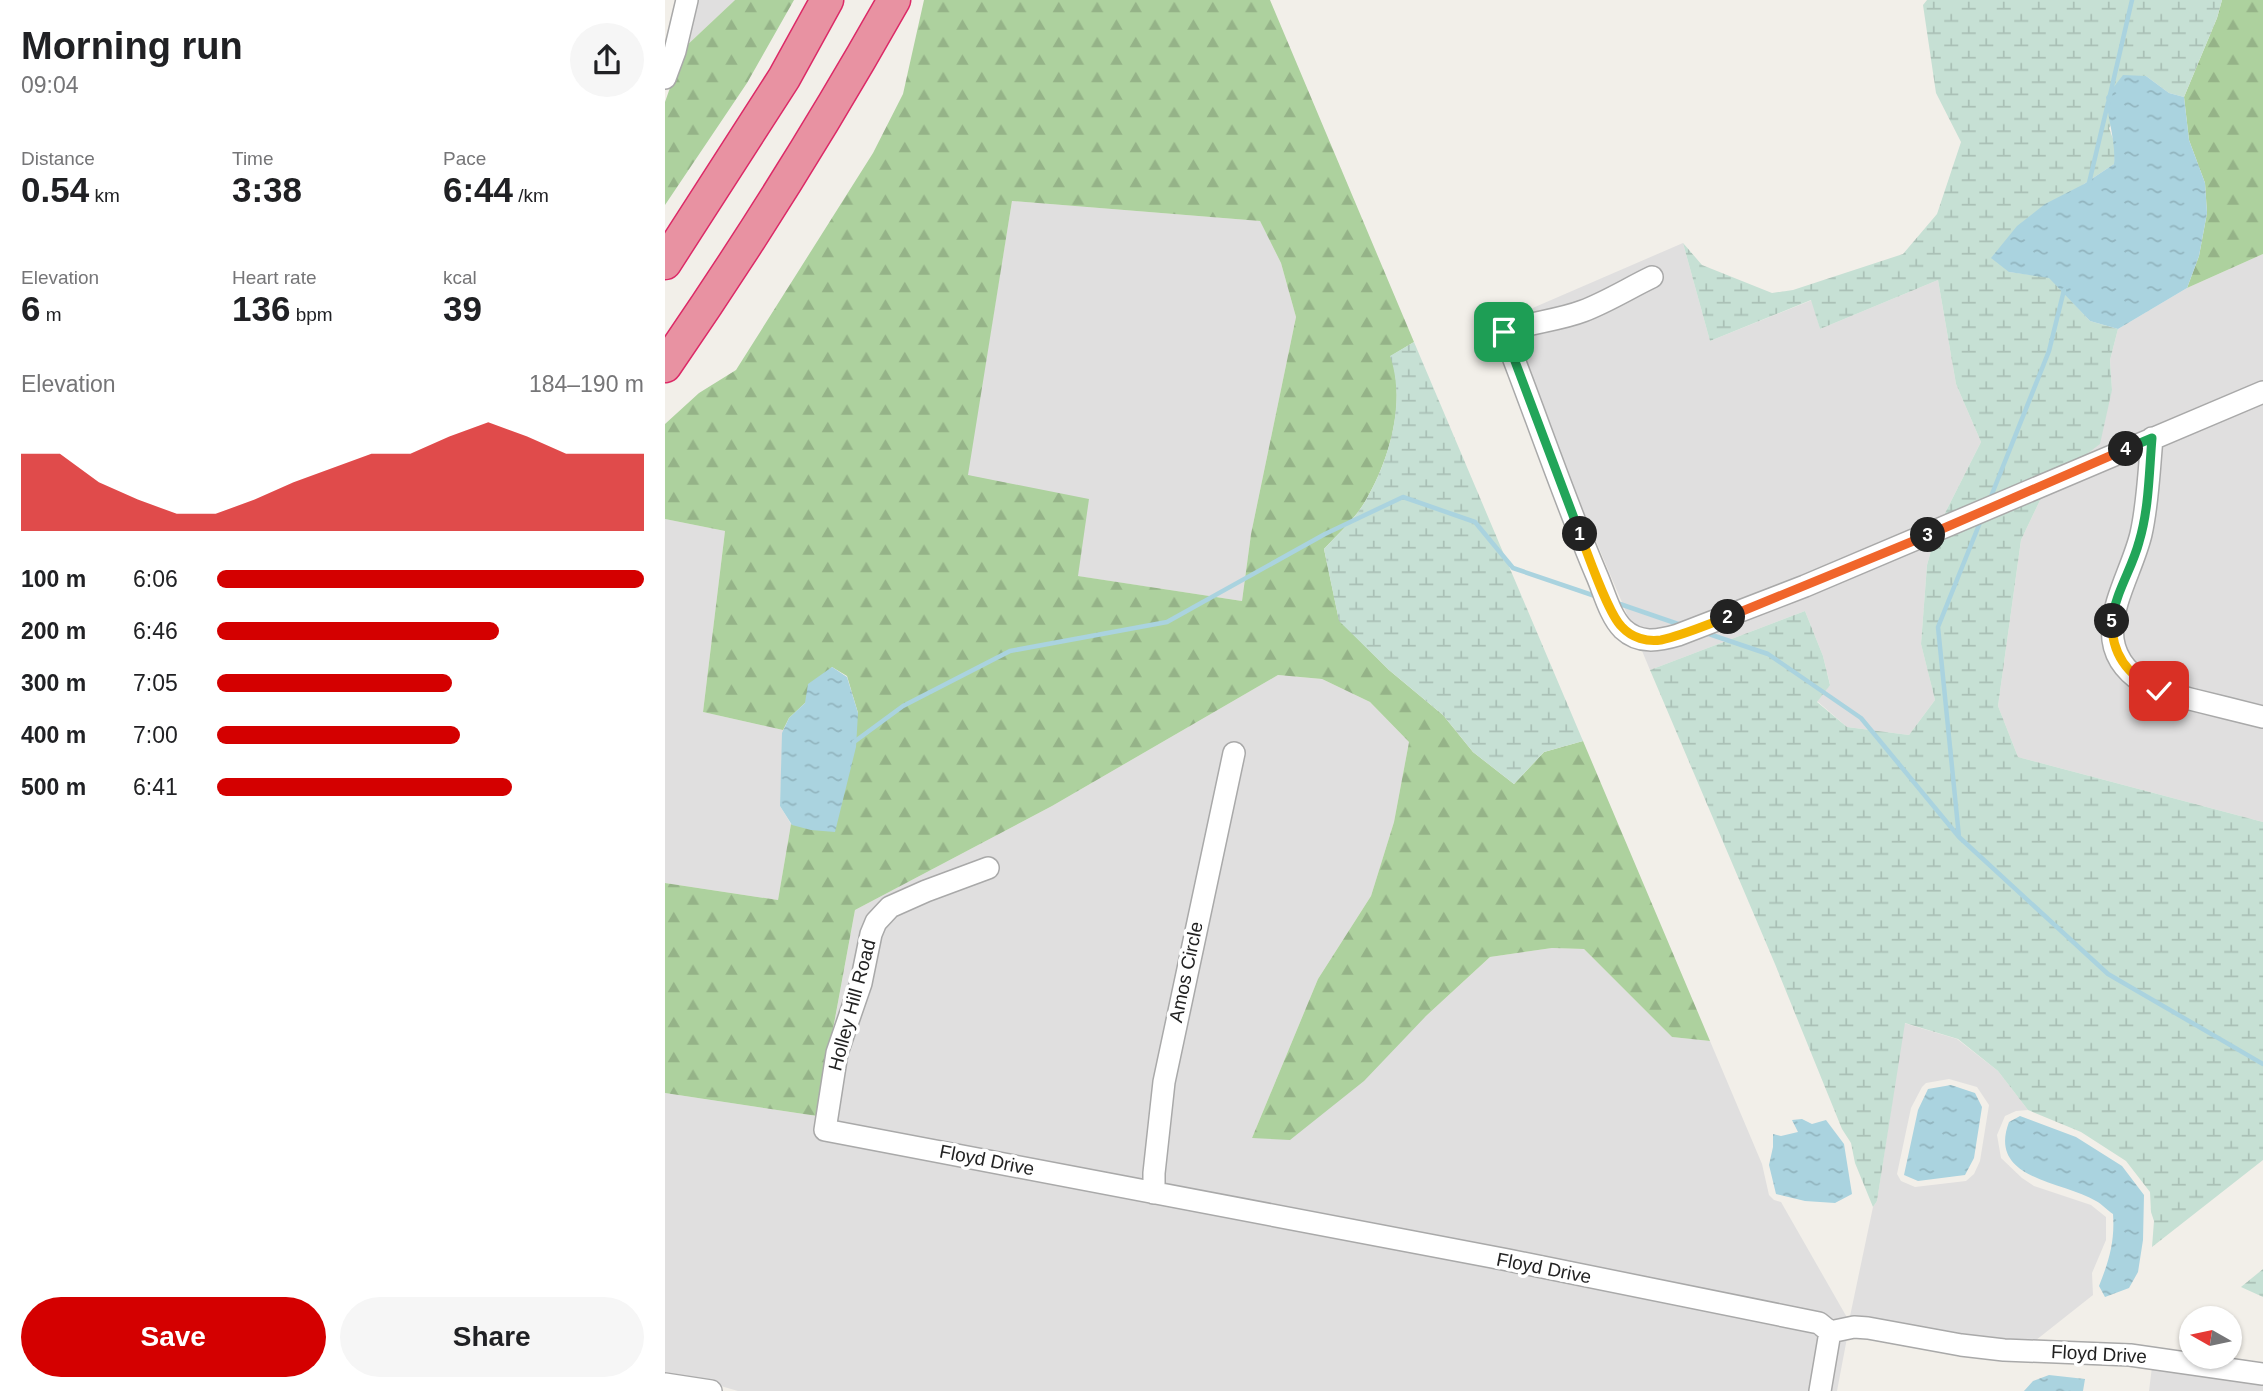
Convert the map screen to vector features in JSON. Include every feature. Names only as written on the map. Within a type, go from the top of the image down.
[{"type":"highway","points":[[665,263],[784,78],[827,0]]},
{"type":"highway","points":[[665,366],[750,242],[894,0]]},
{"type":"street","points":[[665,78],[675,51],[687,0]]},
{"type":"street","points":[[1652,277],[1584,311],[1502,329],[1588,555],[1614,615],[1624,629],[1644,640],[1659,640],[1678,635],[1805,586],[2263,392]]},
{"type":"street","points":[[2152,438],[2145,517],[2139,545],[2112,617],[2112,631],[2118,654],[2135,677],[2159,691],[2263,718]]},
{"type":"street","name":"Amos Circle","points":[[1154,1193],[1164,1082],[1234,752]]},
{"type":"street","name":"Holley Hill Road","points":[[825,1130],[837,1053],[861,983],[876,922],[890,908],[926,891],[988,868]]},
{"type":"street","name":"Floyd Drive","points":[[825,1130],[1807,1320],[1819,1323],[1830,1332],[1854,1327],[1868,1328],[1961,1345],[2004,1350],[2130,1355],[2263,1374]]},
{"type":"street","points":[[1820,1391],[1830,1332]]},
{"type":"street","points":[[665,1384],[711,1391]]},
{"type":"shaded area","points":[[696,0],[735,0],[684,48]]},
{"type":"shaded area","points":[[1012,201],[1260,221],[1281,263],[1296,317],[1251,534],[1242,601],[1077,576],[967,475]]},
{"type":"shaded area","points":[[1683,243],[1710,341],[1812,300],[1820,329],[1938,280],[1956,384],[1981,442],[1941,521],[1658,633],[1632,626],[1559,454],[1507,319]]},
{"type":"shaded area","points":[[2263,254],[2263,384],[2150,431],[2144,430],[2144,433],[2075,463],[2112,390],[2110,360],[2118,329],[2187,288]]},
{"type":"shaded area","points":[[2263,400],[2263,710],[2162,684],[2140,672],[2125,651],[2120,630],[2160,443]]},
{"type":"shaded area","points":[[2142,450],[2119,672],[2263,725],[2263,822],[2018,757],[1998,706],[2021,540],[2043,494]]},
{"type":"shaded area","points":[[665,519],[725,531],[703,712],[783,730],[780,806],[791,824],[778,900],[665,883]]},
{"type":"shaded area","points":[[1934,540],[1927,565],[1921,644],[1935,700],[1909,735],[1847,727],[1817,701],[1830,684],[1823,656],[1805,611],[1650,670],[1640,646]]},
{"type":"shaded area","points":[[1278,675],[1322,679],[1370,702],[1409,742],[1394,822],[1371,896],[1318,979],[1252,1138],[1426,1016],[1490,957],[1552,948],[1584,949],[1672,1037],[1710,1041],[1762,1164],[1769,1195],[1781,1202],[1849,1321],[1873,1207],[1877,1201],[1904,1023],[1957,1039],[1998,1071],[2028,1110],[2005,1116],[1997,1135],[2001,1158],[2034,1186],[2091,1205],[2106,1217],[2106,1240],[2092,1273],[2093,1295],[2021,1352],[1850,1322],[1837,1391],[1828,1391],[1839,1337],[1162,1187],[1168,1116],[1185,1016],[1244,748],[1228,744],[1169,1013],[1146,1184],[835,1124],[845,1055],[879,936],[890,918],[930,897],[998,871],[991,859],[886,901],[830,1046],[855,910],[1052,806]],"holes":[[[1949,1079],[1977,1087],[1989,1105],[1980,1161],[1974,1174],[1966,1181],[1915,1187],[1901,1181],[1897,1174],[1911,1108],[1922,1087],[1926,1083]]]},
{"type":"shaded area","points":[[822,1089],[817,1136],[1821,1333],[1811,1391],[738,1391],[665,1376],[665,1093],[817,1116]]},
{"type":"shaded area","points":[[2153,1359],[2179,1363],[2179,1369],[2222,1369],[2263,1375],[2263,1391],[2149,1391]]},
{"type":"green space","points":[[735,0],[794,0],[747,83],[665,205],[665,102],[684,48]]},
{"type":"green space","points":[[924,0],[1270,0],[1414,342],[1391,356],[1397,392],[1396,411],[1388,448],[1375,484],[1362,507],[1324,549],[1339,620],[1389,670],[1443,715],[1473,752],[1514,784],[1544,752],[1583,741],[1710,1041],[1672,1037],[1584,949],[1552,948],[1490,957],[1426,1016],[1364,1081],[1290,1140],[1252,1138],[1318,979],[1371,896],[1394,822],[1409,742],[1370,702],[1322,679],[1278,675],[1052,806],[855,910],[817,1116],[665,1093],[665,883],[778,900],[791,824],[793,825],[858,713],[847,676],[832,667],[805,703],[789,718],[783,730],[703,712],[725,531],[665,519],[665,424],[699,393],[736,370],[873,153],[903,94]],"holes":[[[1012,201],[1260,221],[1281,263],[1296,317],[1251,534],[1242,601],[1078,576],[1089,499],[968,475]]]},
{"type":"green space","points":[[1927,0],[2222,0],[2184,97],[2169,93],[2146,76],[2109,128],[2116,147],[2114,164],[2084,184],[2009,272],[2049,277],[2090,321],[2118,329],[2110,360],[2112,390],[2100,444],[2075,463],[1941,521],[1981,442],[1956,384],[1938,280],[1820,329],[1811,300],[1710,341],[1683,243],[1702,265],[1772,293],[1793,290],[1903,254],[1937,214],[1961,142],[1936,93],[1923,5]]},
{"type":"green space","points":[[2222,0],[2263,0],[2263,254],[2187,288],[2199,256],[2207,213],[2205,183],[2189,140],[2184,97]]},
{"type":"green space","points":[[1414,342],[1583,741],[1544,752],[1514,784],[1473,752],[1443,715],[1389,670],[1339,621],[1324,549],[1362,507],[1375,484],[1388,448],[1396,411],[1395,373],[1390,356]]},
{"type":"green space","points":[[2043,494],[2021,540],[1998,706],[2018,757],[2263,822],[2263,1160],[2152,1247],[2154,1221],[2150,1192],[2126,1161],[2081,1132],[2028,1110],[1998,1071],[1958,1039],[1905,1023],[1877,1201],[1873,1207],[1855,1163],[1851,1143],[1842,1129],[1650,670],[1805,611],[1823,656],[1830,685],[1817,702],[1847,727],[1909,735],[1935,700],[1921,644],[1927,565],[1934,540]]},
{"type":"green space","points":[[2263,1269],[2263,1297],[2241,1287]]},
{"type":"water","points":[[2123,75],[2146,76],[2169,93],[2184,97],[2189,140],[2205,183],[2207,213],[2199,256],[2187,288],[2118,329],[2090,321],[2049,278],[2009,272],[1991,258],[2017,226],[2045,204],[2084,184],[2114,164],[2106,97]]},
{"type":"water","points":[[832,667],[847,677],[858,713],[856,747],[835,832],[792,825],[780,806],[782,733],[789,718],[805,703],[808,684]]},
{"type":"water","points":[[1951,1085],[1975,1093],[1982,1107],[1974,1158],[1965,1175],[1918,1181],[1904,1175],[1918,1110],[1928,1089]]},
{"type":"water","points":[[2020,1116],[2076,1137],[2122,1166],[2144,1195],[2143,1240],[2138,1272],[2129,1288],[2105,1297],[2099,1286],[2111,1251],[2113,1214],[2082,1194],[2032,1176],[2018,1167],[2009,1156],[2005,1141],[2009,1122]]},
{"type":"water","points":[[1802,1119],[1812,1124],[1826,1120],[1844,1144],[1852,1194],[1835,1203],[1805,1201],[1776,1194],[1769,1165],[1773,1134],[1781,1136],[1798,1132],[1792,1120]]},
{"type":"water","points":[[2049,1375],[2085,1379],[2083,1391],[2024,1391],[2033,1381]]},
{"type":"waterway","points":[[2110,95],[2132,0]]},
{"type":"waterway","points":[[2089,183],[2108,103]]},
{"type":"waterway","points":[[1990,499],[2049,351],[2064,290]]},
{"type":"waterway","points":[[854,742],[903,706],[1010,651],[1167,622],[1325,534],[1403,497],[1475,522],[1513,568],[1598,597]]},
{"type":"waterway","points":[[1981,520],[1938,627],[1959,837],[2108,974],[2263,1064]]},
{"type":"waterway","points":[[1617,603],[1681,625]]},
{"type":"waterway","points":[[1706,633],[1768,654],[1861,718],[1959,837]]},
{"type":"route","points":[[1504,332],[1588,555],[1614,615],[1624,629],[1644,640],[1659,640],[1678,635],[1725,618],[1988,510],[2152,438],[2145,517],[2139,545],[2115,604],[2112,631],[2118,654],[2127,669],[2146,685],[2159,691]]}]
